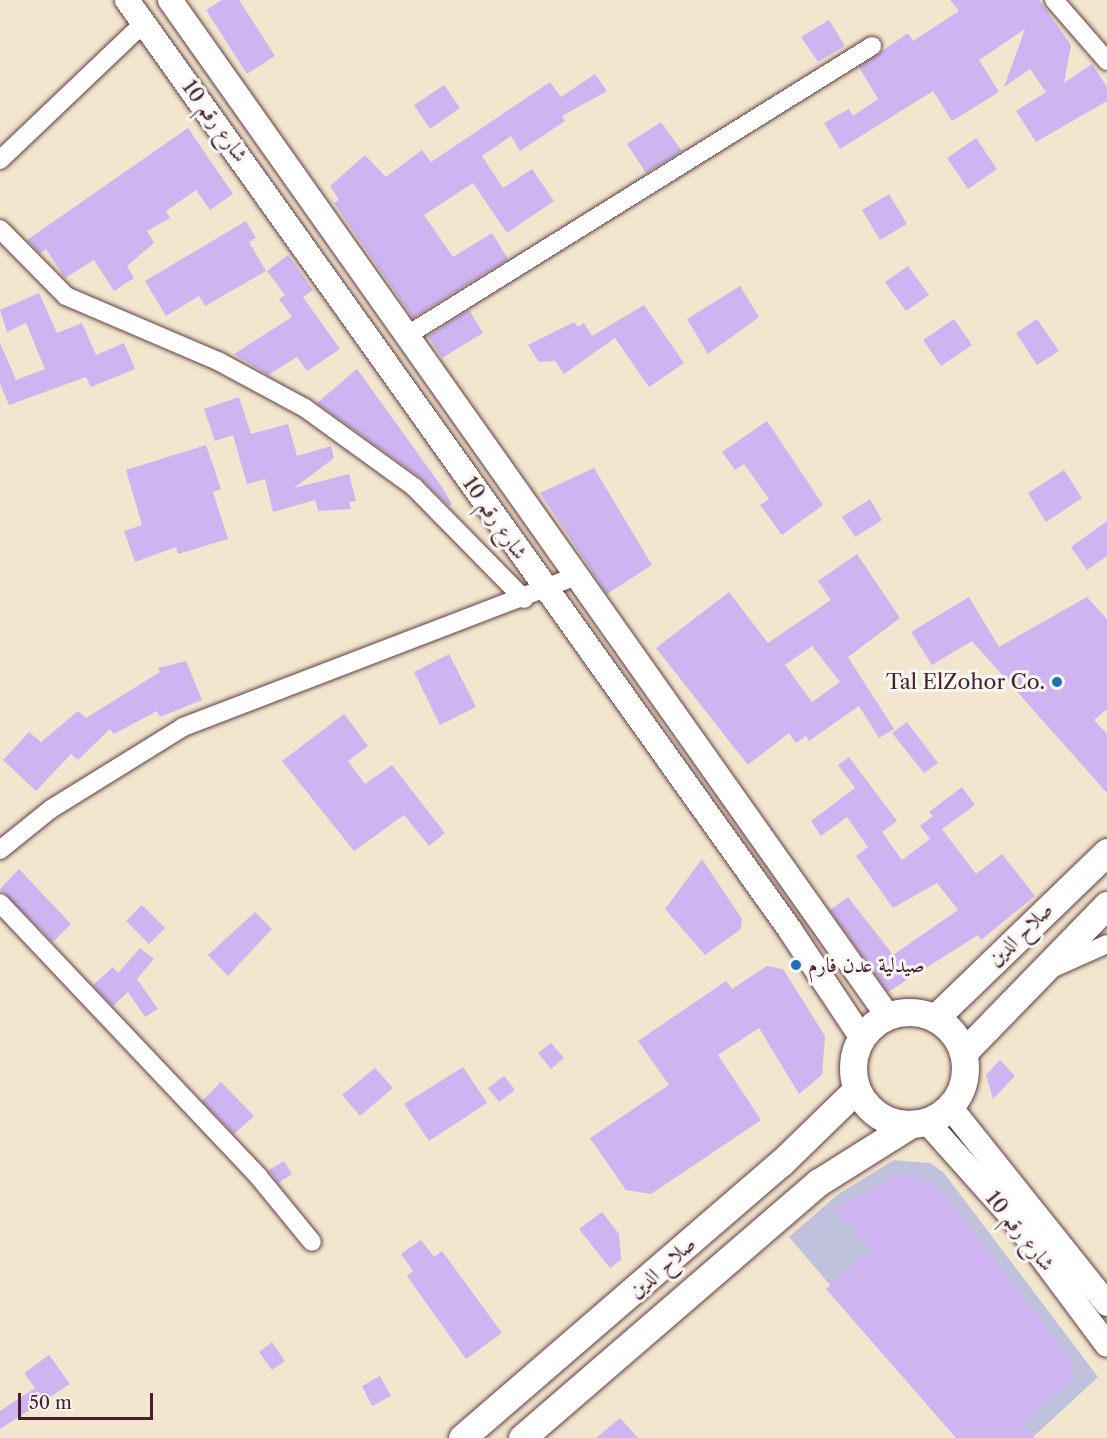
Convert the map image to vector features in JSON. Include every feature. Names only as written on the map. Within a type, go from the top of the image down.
[{"type":"highway","name":"صلاح الدين","points":[[935,1018],[1107,852]]},
{"type":"highway","name":"صلاح الدين","points":[[964,1052],[1107,905]]},
{"type":"highway","points":[[906,1011],[935,1018],[956,1035],[964,1052],[966,1072],[950,1107],[919,1123],[879,1116],[856,1090],[853,1063],[861,1037],[888,1015],[906,1011]]},
{"type":"highway","name":"صلاح الدين","points":[[462,1438],[781,1163],[856,1090]]},
{"type":"highway","name":"صلاح الدين","points":[[522,1438],[819,1182],[919,1123]]},
{"type":"main road","name":"شارع رقم 10","points":[[127,0],[535,595],[861,1037]]},
{"type":"main road","name":"شارع رقم 10","points":[[170,0],[573,577],[888,1015]]},
{"type":"main road","name":"شارع رقم 10","points":[[950,1107],[1107,1304]]},
{"type":"main road","name":"شارع رقم 10","points":[[919,1123],[1012,1217],[1107,1345]]},
{"type":"street","points":[[1054,0],[1107,61]]},
{"type":"street","points":[[0,160],[144,23]]},
{"type":"street","points":[[406,336],[872,46]]},
{"type":"street","points":[[0,229],[66,296],[218,361],[305,408],[414,488],[535,595]]},
{"type":"street","points":[[0,850],[51,809],[183,727],[535,595],[573,577]]},
{"type":"street","points":[[0,903],[258,1176],[312,1242]]},
{"type":"street","points":[[1039,975],[1107,944]]},
{"type":"shaded area","points":[[894,1160],[930,1163],[944,1173],[1098,1377],[1032,1438],[961,1438],[789,1237],[837,1195]]},
{"type":"building","points":[[222,0],[239,0],[275,56],[247,74],[206,10]]},
{"type":"building","points":[[950,0],[1039,0],[1071,45],[1064,83],[1092,64],[1107,87],[1107,101],[1036,142],[1016,111],[1046,92],[1030,69],[1004,87],[1025,29],[979,60],[999,92],[952,121],[933,91],[840,149],[824,123],[849,109],[853,116],[878,99],[859,67],[908,33],[913,41],[959,11]]},
{"type":"building","points":[[829,20],[845,46],[818,62],[801,37]]},
{"type":"building","points":[[595,74],[607,91],[562,116],[565,121],[520,151],[511,136],[482,156],[503,188],[532,169],[554,201],[507,233],[473,183],[424,215],[453,257],[492,233],[508,259],[413,318],[334,203],[339,200],[330,186],[365,155],[386,177],[422,150],[431,162],[550,82],[561,97]]},
{"type":"building","points":[[444,85],[460,108],[430,129],[414,105]]},
{"type":"building","points":[[661,122],[682,151],[646,173],[627,144]]},
{"type":"building","points":[[188,128],[233,194],[210,210],[196,190],[166,211],[170,218],[147,231],[154,243],[127,266],[134,278],[114,291],[94,260],[65,278],[46,249],[40,253],[27,240]]},
{"type":"building","points":[[976,138],[997,169],[968,189],[947,158]]},
{"type":"building","points":[[889,194],[907,224],[880,240],[862,210]]},
{"type":"building","points":[[246,221],[256,238],[249,242],[266,271],[205,306],[199,296],[166,316],[145,281]]},
{"type":"building","points":[[288,255],[313,290],[303,297],[340,349],[307,371],[297,357],[268,375],[234,354],[292,317],[279,299],[285,295],[267,271]]},
{"type":"building","points":[[908,266],[929,295],[906,311],[885,282]]},
{"type":"building","points":[[740,286],[759,317],[708,354],[687,319]]},
{"type":"building","points":[[39,293],[57,333],[82,323],[96,355],[124,343],[135,369],[91,387],[86,377],[9,405],[0,384],[0,343],[16,380],[45,369],[26,323],[7,332],[0,310]]},
{"type":"building","points":[[644,305],[684,363],[649,387],[615,338],[564,374],[555,361],[539,362],[528,345],[574,322],[578,327],[584,323],[592,336]]},
{"type":"building","points":[[469,310],[483,333],[442,358],[428,336]]},
{"type":"building","points":[[954,319],[972,345],[941,366],[923,340]]},
{"type":"building","points":[[1037,319],[1059,351],[1037,365],[1016,333]]},
{"type":"building","points":[[357,369],[452,504],[449,506],[421,478],[317,403]]},
{"type":"building","points":[[239,397],[251,434],[288,424],[297,456],[331,446],[334,458],[294,488],[349,474],[356,501],[349,502],[351,509],[318,511],[315,500],[273,512],[265,479],[247,484],[233,435],[215,441],[204,409]]},
{"type":"building","points":[[767,421],[823,505],[782,535],[760,505],[769,499],[744,464],[735,470],[722,452]]},
{"type":"building","points":[[206,445],[221,489],[213,492],[228,539],[178,554],[176,547],[135,562],[124,531],[142,525],[126,470]]},
{"type":"building","points":[[594,468],[652,565],[607,594],[540,493]]},
{"type":"building","points":[[1064,470],[1082,498],[1046,522],[1028,493]]},
{"type":"building","points":[[870,499],[882,520],[855,537],[842,517]]},
{"type":"building","points":[[1107,521],[1107,556],[1087,570],[1071,547]]},
{"type":"building","points":[[857,554],[900,618],[848,657],[894,729],[879,738],[859,706],[809,741],[806,736],[796,743],[789,733],[748,765],[656,648],[729,592],[768,643],[831,600],[818,581]],"holes":[[[812,646],[840,682],[812,702],[785,665]]]},
{"type":"building","name":"Tal ElZohor Co.","points":[[969,597],[999,647],[1087,597],[1107,619],[1107,709],[1094,720],[1107,734],[1107,793],[972,641],[932,665],[911,632]]},
{"type":"building","points":[[449,654],[476,707],[440,725],[414,672]]},
{"type":"building","points":[[186,661],[202,700],[160,717],[157,711],[114,734],[110,729],[78,760],[71,754],[36,791],[3,760],[29,732],[41,742],[78,711],[86,718],[160,672],[158,668]]},
{"type":"building","points":[[344,714],[368,746],[348,761],[365,784],[392,765],[445,833],[429,846],[404,815],[354,851],[282,761]]},
{"type":"building","points":[[907,722],[938,763],[924,773],[892,733]]},
{"type":"building","points":[[849,757],[897,821],[882,832],[902,860],[930,839],[920,826],[933,816],[929,812],[962,787],[975,805],[942,829],[976,874],[1002,854],[1035,896],[981,940],[978,935],[888,992],[830,910],[848,897],[893,955],[958,910],[937,883],[893,908],[856,856],[868,847],[847,817],[821,836],[811,821],[855,788],[838,765]]},
{"type":"building","points":[[702,859],[742,919],[741,929],[705,955],[665,909]]},
{"type":"building","points":[[19,869],[71,924],[53,942],[0,889]]},
{"type":"building","points":[[142,905],[165,928],[149,944],[126,921]]},
{"type":"building","points":[[255,912],[272,929],[228,976],[208,955]]},
{"type":"building","points":[[140,948],[154,959],[137,979],[158,1009],[145,1017],[128,992],[113,1006],[93,985],[113,967],[118,973]]},
{"type":"building","points":[[767,966],[783,969],[825,1036],[822,1075],[799,1094],[759,1028],[718,1055],[761,1120],[651,1194],[626,1190],[590,1138],[669,1085],[638,1041],[726,981],[732,989]]},
{"type":"building","points":[[551,1043],[564,1058],[551,1069],[538,1053]]},
{"type":"building","points":[[1000,1060],[1015,1076],[993,1099],[986,1075]]},
{"type":"building","points":[[463,1067],[487,1103],[429,1141],[404,1104]]},
{"type":"building","points":[[375,1068],[393,1088],[360,1116],[342,1095]]},
{"type":"building","points":[[504,1076],[515,1090],[499,1102],[488,1088]]},
{"type":"building","points":[[221,1082],[254,1116],[234,1134],[202,1101]]},
{"type":"building","points":[[284,1161],[292,1174],[278,1183],[269,1170]]},
{"type":"building","points":[[905,1172],[937,1185],[1073,1363],[1071,1380],[1022,1424],[1035,1438],[956,1438],[826,1289],[871,1250],[835,1209]]},
{"type":"building","points":[[602,1212],[619,1234],[621,1260],[610,1268],[579,1229]]},
{"type":"building","points":[[421,1240],[434,1257],[442,1251],[502,1333],[466,1359],[407,1276],[413,1271],[401,1254]]},
{"type":"building","points":[[272,1342],[285,1361],[272,1370],[259,1352]]},
{"type":"building","points":[[49,1355],[70,1384],[0,1429],[0,1411],[35,1388],[24,1373]]},
{"type":"building","points":[[380,1376],[391,1396],[372,1406],[362,1386]]},
{"type":"building","points":[[620,1418],[638,1438],[596,1438]]},
{"type":"place","name":"Tal ElZohor Co.","points":[[1057,682]]},
{"type":"place","name":"صيدلية عدن فارم","points":[[796,965]]}]
